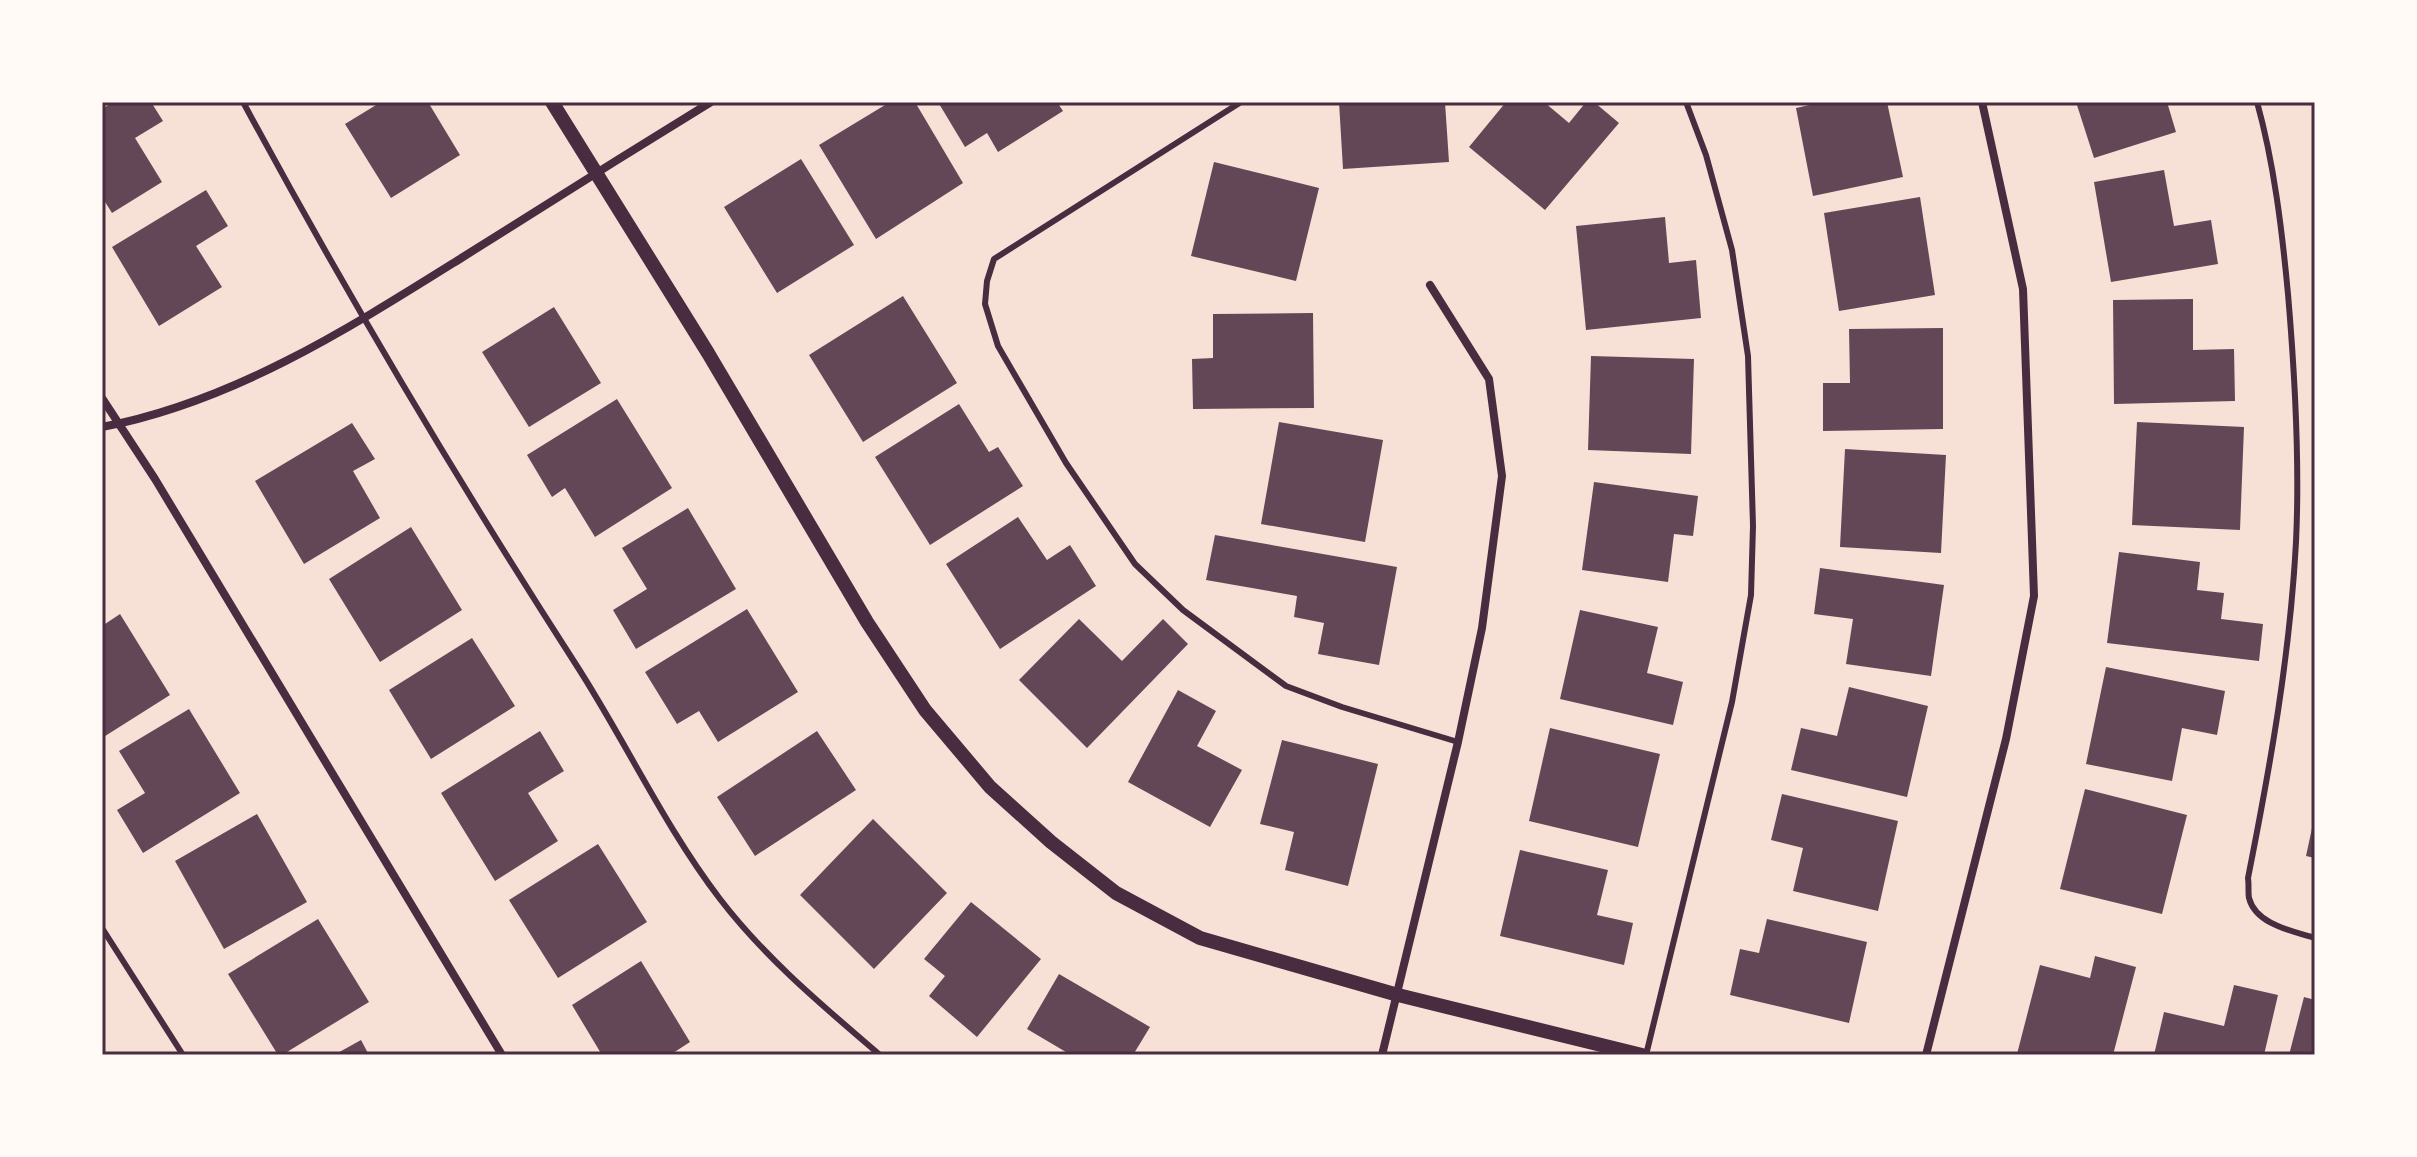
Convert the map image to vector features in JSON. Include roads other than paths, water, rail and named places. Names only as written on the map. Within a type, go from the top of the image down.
[{"type":"street","points":[[552,102],[708,353],[867,622],[925,710],[990,787],[1051,842],[1116,893],[1200,938],[1398,995],[1644,1055]]},
{"type":"street","points":[[102,427],[202,400],[271,368],[363,319],[711,102]]},
{"type":"street","points":[[1926,1055],[2006,739],[2034,596],[2023,289],[1982,102]]},
{"type":"street","points":[[1382,1055],[1458,742],[1482,628],[1502,476],[1489,379],[1430,285]]},
{"type":"street","points":[[102,398],[155,479],[502,1055]]},
{"type":"lane","points":[[243,102],[363,319],[497,541],[581,672],[668,821],[719,898],[777,965],[880,1055]]},
{"type":"lane","points":[[1241,102],[994,259],[987,281],[985,304],[998,346],[1066,463],[1135,564],[1183,610],[1286,686],[1342,707],[1458,742]]},
{"type":"lane","points":[[1644,1055],[1732,702],[1751,595],[1753,526],[1748,356],[1732,250],[1706,155],[1686,102]]},
{"type":"lane","points":[[2257,102],[2285,262],[2295,375],[2297,474],[2290,618],[2278,716],[2248,878],[2249,899],[2254,909],[2268,922],[2315,938]]},
{"type":"lane","points":[[102,928],[183,1055]]}]
